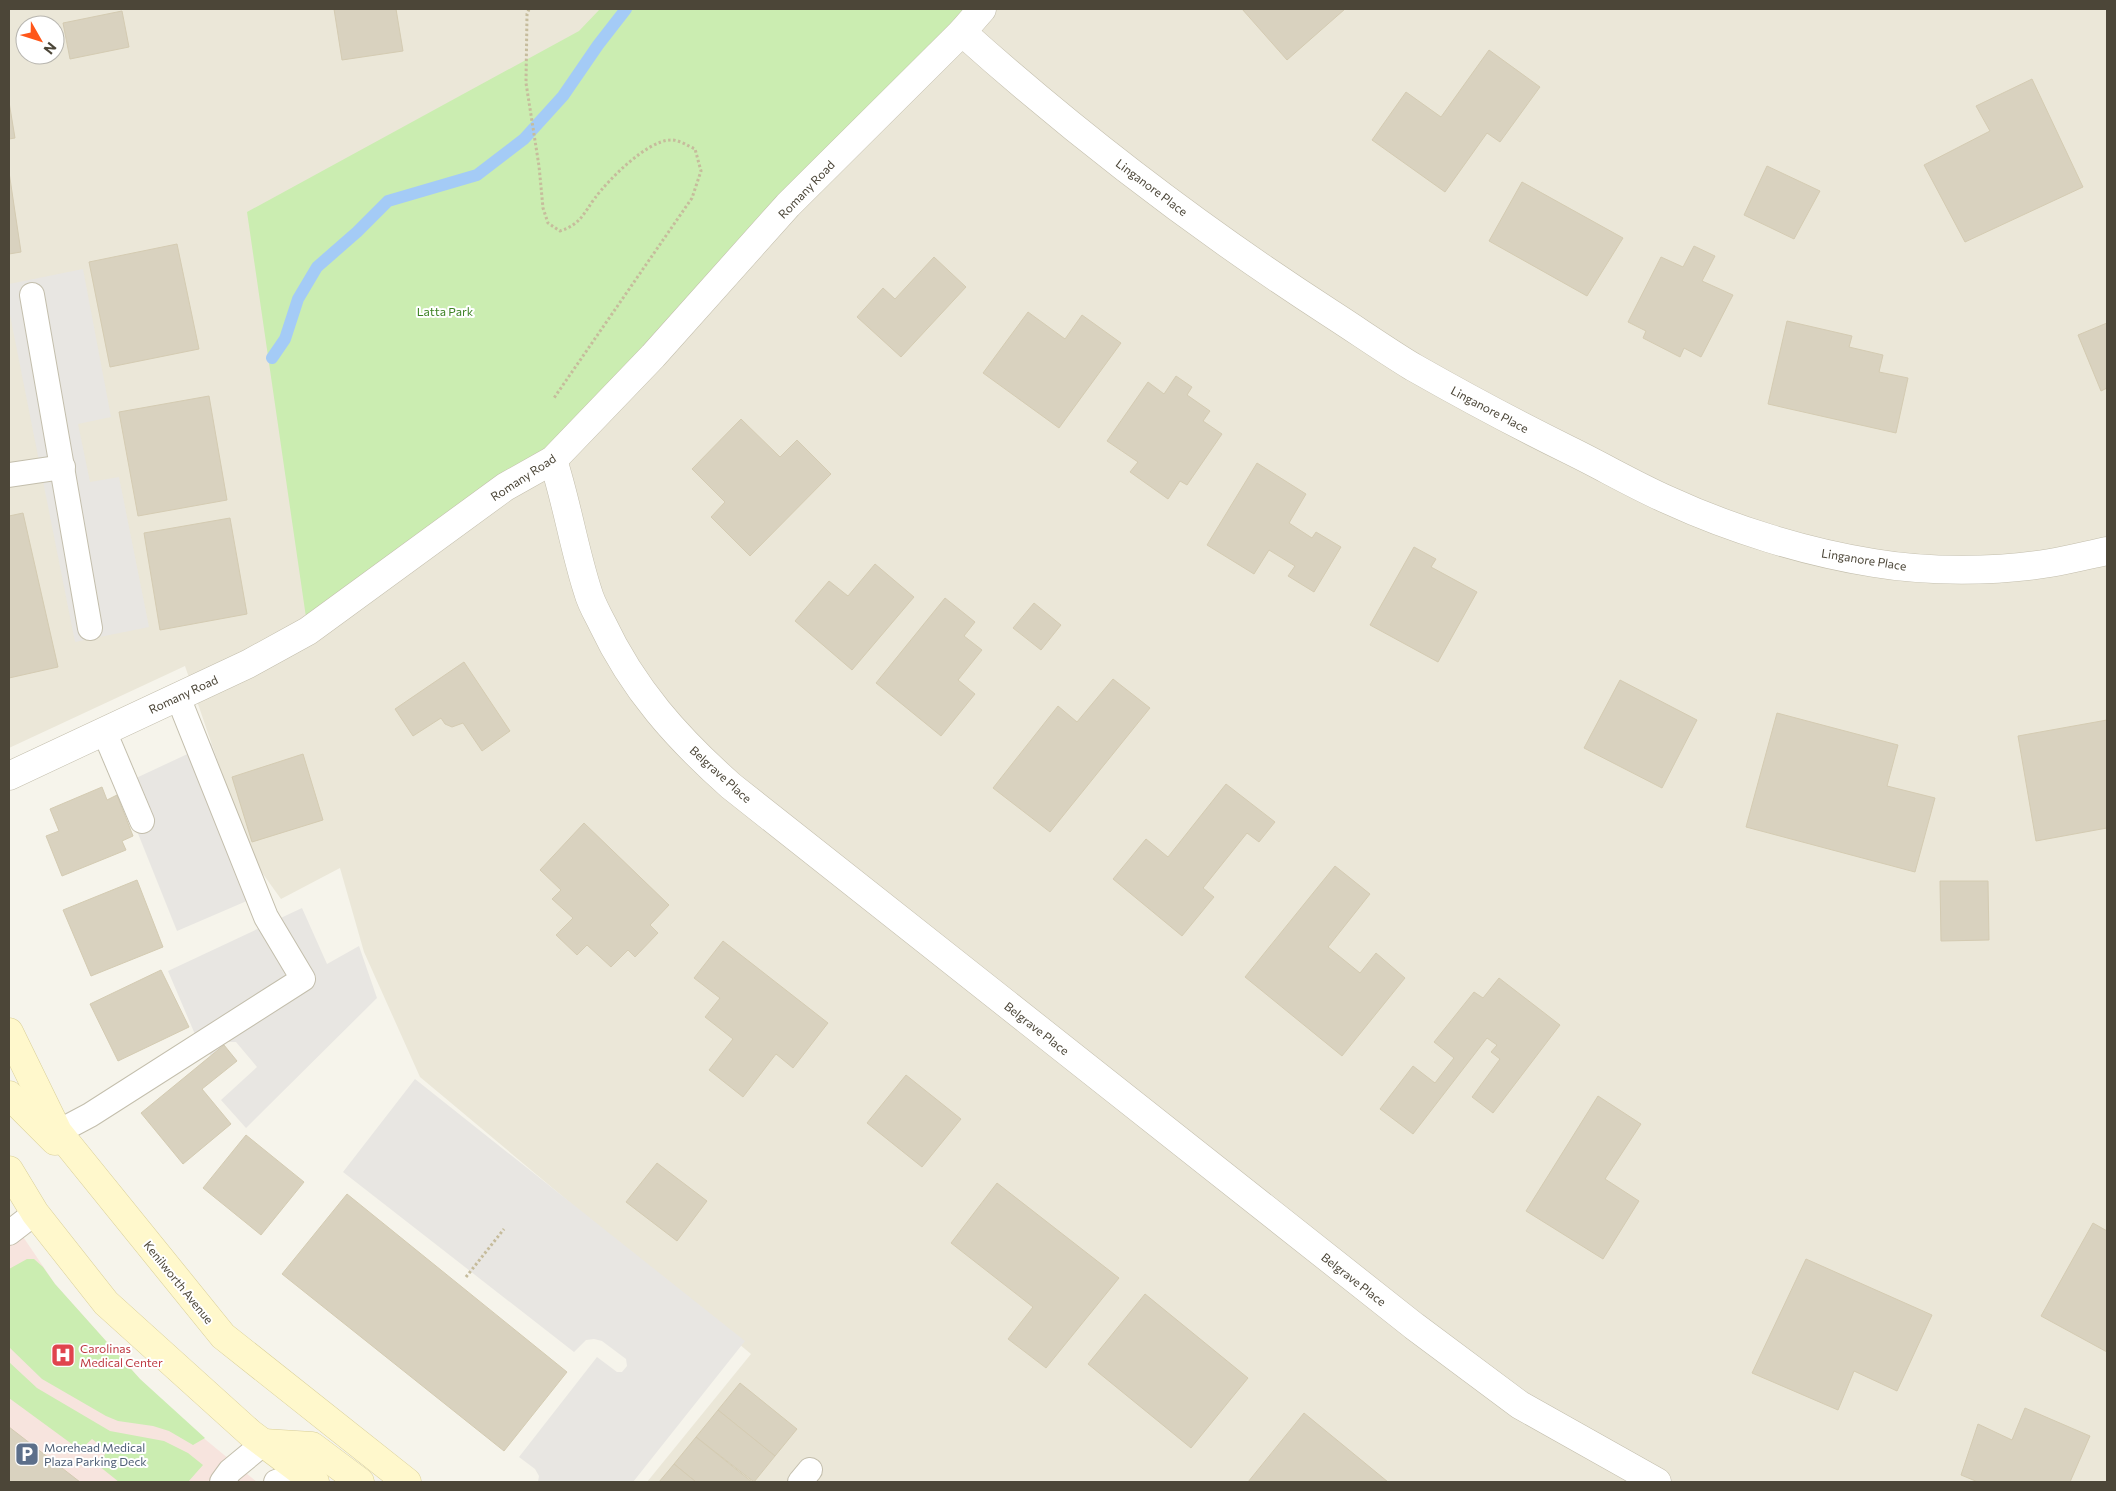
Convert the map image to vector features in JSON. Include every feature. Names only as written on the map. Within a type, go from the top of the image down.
[{"type":"main road","name":"Kenilworth Avenue","points":[[9,1032],[58,1132],[223,1336],[407,1482]]},
{"type":"main road","points":[[9,1095],[99,1184]]},
{"type":"main road","points":[[9,1170],[34,1213],[106,1302],[264,1443],[315,1482]]},
{"type":"main road","points":[[264,1443],[312,1446],[360,1482]]},
{"type":"street","name":"Romany Road","points":[[9,776],[248,664],[308,631],[505,487],[553,460],[652,356],[788,205],[962,32],[982,9]]},
{"type":"street","name":"Linganore Place","points":[[962,32],[1026,89],[1150,188],[1277,279],[1413,367],[1473,401],[1669,500],[1774,540],[1825,554],[1876,564],[1919,568],[2006,568],[2050,563],[2107,551]]},
{"type":"street","name":"Belgrave Place","points":[[553,460],[588,594],[618,656],[644,694],[699,757],[731,786],[1414,1326],[1520,1405],[1656,1482]]},
{"type":"lane","points":[[32,295],[90,628]]},
{"type":"lane","points":[[9,474],[62,467]]},
{"type":"lane","points":[[58,1132],[90,1115],[303,979],[266,917],[178,697]]},
{"type":"lane","points":[[104,731],[142,821]]},
{"type":"lane","points":[[9,1233],[34,1213]]},
{"type":"lane","points":[[222,1482],[230,1471],[264,1443]]},
{"type":"lane","points":[[276,1482],[285,1479],[296,1482]]},
{"type":"path","points":[[529,9],[527,14],[526,83],[539,166],[543,208],[548,223],[560,231],[573,227],[608,184],[628,163],[652,144],[672,139],[696,149],[700,171],[692,198],[645,269],[554,398]]},
{"type":"path","points":[[466,1277],[504,1229]]},
{"type":"shaded area","points":[[9,9],[2107,9],[2107,1482],[647,1482],[751,1354],[420,1077],[364,952],[340,868],[281,899],[250,856],[185,666],[9,748]]},
{"type":"shaded area","points":[[83,269],[111,417],[78,424],[90,482],[119,477],[149,627],[75,642],[9,310],[9,284]]},
{"type":"shaded area","points":[[211,743],[250,856],[265,893],[177,931],[119,786]]},
{"type":"shaded area","points":[[302,908],[327,964],[359,946],[377,998],[246,1128],[221,1100],[257,1067],[236,1042],[227,1042],[211,1056],[197,1039],[168,971]]},
{"type":"shaded area","points":[[415,1079],[745,1341],[633,1482],[538,1482],[539,1476],[535,1469],[519,1457],[597,1357],[617,1372],[622,1372],[627,1366],[626,1359],[602,1341],[594,1339],[586,1340],[574,1352],[343,1172]]},
{"type":"shaded area","name":"Carolinas Medical Center","points":[[9,1216],[55,1284],[140,1379],[189,1426],[257,1482],[9,1482]]},
{"type":"green space","name":"Latta Park","points":[[600,9],[982,9],[553,460],[308,631],[247,212],[579,31]]},
{"type":"green space","points":[[27,1259],[34,1259],[43,1267],[55,1284],[140,1379],[205,1438],[193,1445],[169,1431],[153,1426],[118,1421],[106,1416],[42,1379],[9,1347],[9,1269]]},
{"type":"green space","points":[[9,1362],[37,1388],[110,1431],[164,1441],[188,1453],[203,1465],[188,1482],[119,1482],[99,1466],[107,1450],[92,1439],[80,1450],[9,1398]]},
{"type":"building","points":[[334,9],[396,9],[403,51],[342,60]]},
{"type":"building","points":[[1242,9],[1345,9],[1287,60]]},
{"type":"building","points":[[122,11],[129,47],[70,59],[65,23]]},
{"type":"building","points":[[1489,50],[1540,87],[1500,142],[1487,133],[1445,192],[1372,140],[1406,92],[1441,117]]},
{"type":"building","points":[[2032,79],[2083,187],[1965,242],[1924,165],[1990,131],[1976,106]]},
{"type":"building","points":[[9,102],[15,138],[9,139]]},
{"type":"building","points":[[1767,166],[1820,191],[1794,239],[1744,215]]},
{"type":"building","points":[[9,172],[21,252],[9,254]]},
{"type":"building","points":[[1522,182],[1623,238],[1587,296],[1489,241]]},
{"type":"building","points":[[177,244],[199,349],[110,367],[89,262]]},
{"type":"building","points":[[1694,246],[1715,256],[1702,281],[1733,295],[1701,357],[1684,348],[1680,357],[1643,338],[1646,331],[1628,322],[1661,257],[1683,267]]},
{"type":"building","points":[[934,257],[966,287],[901,357],[857,317],[883,288],[895,299]]},
{"type":"building","points":[[1028,312],[1065,339],[1082,315],[1121,343],[1059,428],[983,373]]},
{"type":"building","points":[[1787,321],[1852,336],[1849,347],[1883,355],[1879,372],[1908,378],[1896,433],[1768,404]]},
{"type":"building","points":[[2107,323],[2107,388],[2101,391],[2078,335]]},
{"type":"building","points":[[1176,376],[1192,387],[1187,395],[1210,411],[1203,421],[1222,434],[1187,485],[1180,481],[1168,499],[1130,472],[1138,462],[1107,441],[1148,382],[1164,394]]},
{"type":"building","points":[[209,396],[227,500],[138,516],[119,412]]},
{"type":"building","points":[[741,419],[780,457],[797,440],[831,474],[750,556],[711,517],[725,502],[692,469]]},
{"type":"building","points":[[1257,463],[1306,494],[1289,523],[1312,538],[1316,532],[1341,547],[1314,592],[1288,576],[1295,566],[1269,550],[1254,574],[1207,545]]},
{"type":"building","points":[[23,513],[58,667],[9,678],[9,516]]},
{"type":"building","points":[[230,518],[247,614],[160,630],[144,533]]},
{"type":"building","points":[[1414,547],[1436,559],[1431,567],[1477,592],[1438,662],[1370,625]]},
{"type":"building","points":[[875,564],[914,597],[852,670],[795,621],[829,581],[848,596]]},
{"type":"building","points":[[945,598],[975,622],[964,636],[982,650],[958,680],[975,694],[941,736],[876,683]]},
{"type":"building","points":[[1034,603],[1061,625],[1041,650],[1013,628]]},
{"type":"building","points":[[464,662],[510,731],[482,751],[463,723],[452,727],[445,724],[441,718],[413,736],[395,709]]},
{"type":"building","points":[[1113,679],[1150,708],[1050,832],[993,788],[1058,706],[1077,722]]},
{"type":"building","points":[[1620,680],[1697,720],[1662,788],[1584,748]]},
{"type":"building","points":[[1777,713],[1898,745],[1887,786],[1935,798],[1915,872],[1746,827]]},
{"type":"building","points":[[2107,720],[2107,828],[2036,841],[2018,736]]},
{"type":"building","points":[[303,754],[323,820],[252,842],[232,777]]},
{"type":"building","points":[[1226,784],[1275,822],[1259,842],[1247,833],[1203,888],[1214,897],[1182,936],[1113,879],[1146,839],[1168,857]]},
{"type":"building","points":[[102,787],[107,800],[117,795],[133,836],[122,841],[126,850],[62,876],[46,836],[59,831],[50,809]]},
{"type":"building","points":[[584,823],[669,905],[650,925],[658,933],[635,957],[628,950],[611,967],[587,945],[577,955],[556,935],[573,918],[552,899],[561,890],[540,870]]},
{"type":"building","points":[[1335,866],[1370,894],[1328,947],[1360,973],[1376,953],[1405,978],[1342,1056],[1245,977]]},
{"type":"building","points":[[137,880],[163,947],[91,976],[63,910]]},
{"type":"building","points":[[1940,881],[1988,881],[1989,940],[1941,941]]},
{"type":"building","points":[[723,941],[828,1023],[793,1068],[776,1054],[743,1097],[709,1070],[733,1039],[705,1017],[720,998],[694,978]]},
{"type":"building","points":[[161,970],[189,1027],[118,1061],[90,1004]]},
{"type":"building","points":[[1499,978],[1560,1025],[1493,1113],[1472,1097],[1500,1059],[1491,1052],[1497,1045],[1487,1038],[1413,1134],[1380,1109],[1413,1066],[1435,1083],[1454,1058],[1434,1042],[1474,992],[1483,998]]},
{"type":"building","points":[[224,1045],[237,1061],[202,1089],[231,1124],[183,1164],[141,1113]]},
{"type":"building","points":[[906,1075],[961,1119],[922,1167],[867,1123]]},
{"type":"building","points":[[1598,1096],[1641,1124],[1605,1179],[1639,1201],[1603,1259],[1526,1211]]},
{"type":"building","points":[[246,1135],[304,1182],[261,1235],[203,1188]]},
{"type":"building","points":[[657,1163],[707,1201],[677,1241],[626,1202]]},
{"type":"building","points":[[997,1183],[1119,1278],[1046,1368],[1008,1339],[1033,1307],[951,1243]]},
{"type":"building","points":[[347,1194],[567,1372],[504,1451],[282,1274]]},
{"type":"building","points":[[2093,1223],[2107,1231],[2107,1352],[2041,1316]]},
{"type":"building","points":[[1806,1259],[1932,1315],[1897,1391],[1854,1371],[1838,1410],[1752,1373]]},
{"type":"building","points":[[1145,1294],[1248,1378],[1191,1448],[1088,1364]]},
{"type":"building","points":[[740,1383],[797,1429],[775,1456],[718,1410]]},
{"type":"building","points":[[2025,1408],[2090,1436],[2070,1482],[1978,1482],[1961,1475],[1978,1424],[2012,1440]]},
{"type":"building","points":[[718,1410],[775,1456],[754,1482],[696,1437]]},
{"type":"building","points":[[1304,1413],[1388,1482],[1248,1482]]},
{"type":"building","name":"Morehead Medical Plaza Parking Deck","points":[[9,1427],[80,1482],[9,1482]]},
{"type":"building","points":[[696,1437],[752,1482],[696,1482],[674,1464]]},
{"type":"building","points":[[674,1464],[696,1482],[659,1482]]},
{"type":"waterway","points":[[272,358],[285,339],[298,299],[317,267],[357,232],[388,201],[477,175],[524,139],[563,96],[598,45],[626,9]]},
{"type":"place","name":"Carolinas Medical Center","points":[[63,1355]]},
{"type":"place","name":"Morehead Medical Plaza Parking Deck","points":[[27,1454]]}]
